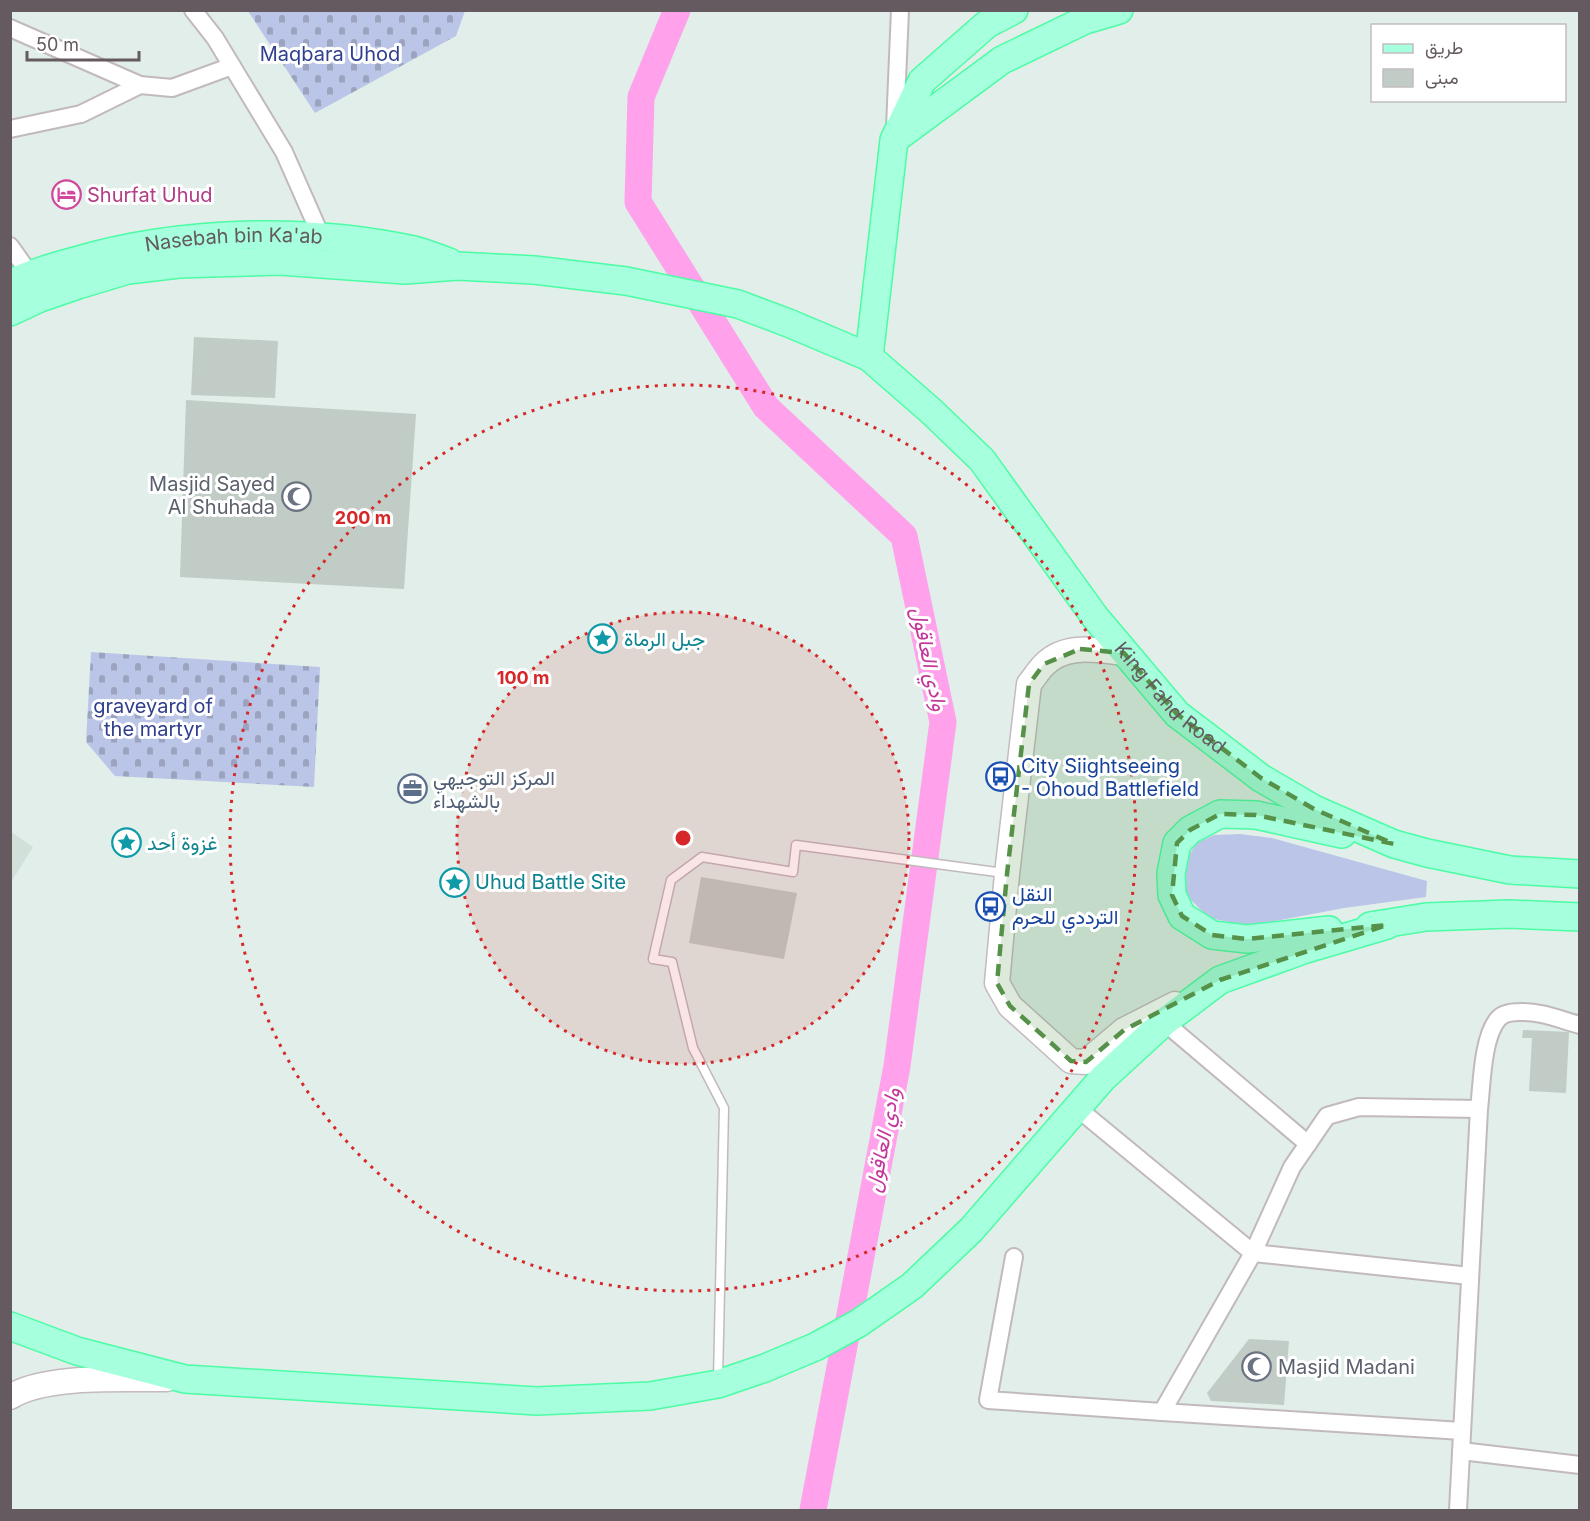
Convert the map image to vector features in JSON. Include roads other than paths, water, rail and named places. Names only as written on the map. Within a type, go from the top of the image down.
[{"type":"main road","points":[[869,357],[894,140],[922,81],[987,24],[1014,10]]},
{"type":"main road","points":[[894,140],[1002,60],[1084,20],[1119,10]]},
{"type":"main road","name":"Nasebah bin Ka'ab","points":[[20,279],[105,252],[162,242],[257,235],[321,236],[416,250],[458,266]]},
{"type":"main road","points":[[10,312],[40,298],[128,270],[179,264],[280,261],[405,270],[458,266]]},
{"type":"main road","name":"King Fahd Road","points":[[458,266],[626,281],[738,304],[869,357],[931,411],[982,460],[1095,617],[1178,714],[1261,778],[1314,809],[1394,844],[1510,870],[1580,874]]},
{"type":"main road","points":[[1387,925],[1247,939],[1212,935],[1182,916],[1172,895],[1171,873],[1177,843],[1191,830],[1220,814],[1256,815],[1394,844]]},
{"type":"main road","points":[[10,1326],[77,1352],[185,1379],[537,1401],[650,1396],[718,1384],[765,1368],[815,1347],[859,1323],[912,1286],[971,1230],[1103,1078],[1164,1022],[1220,980],[1306,949],[1387,925],[1426,917],[1509,914],[1580,917]]},
{"type":"street","points":[[193,10],[215,38],[284,152],[321,236]]},
{"type":"street","points":[[894,140],[900,10]]},
{"type":"street","points":[[10,28],[140,85],[172,88],[232,66]]},
{"type":"street","points":[[10,129],[81,114],[140,85]]},
{"type":"street","points":[[10,246],[20,279]]},
{"type":"street","points":[[1124,653],[1080,649],[1059,655],[1044,664],[1029,684],[997,983],[1010,1006],[1071,1061],[1086,1062],[1124,1030],[1220,980]]},
{"type":"street","points":[[1458,1510],[1479,1110],[1487,1044],[1491,1031],[1500,1016],[1510,1013],[1531,1012],[1580,1025]]},
{"type":"street","points":[[1164,1022],[1308,1144]]},
{"type":"street","points":[[1076,1107],[1253,1253],[1470,1276]]},
{"type":"street","points":[[1162,1412],[1253,1253],[1292,1167],[1327,1116],[1359,1107],[1479,1110]]},
{"type":"street","points":[[1014,1257],[988,1400],[1462,1431]]},
{"type":"street","points":[[10,1396],[19,1391],[60,1382],[185,1379]]},
{"type":"street","points":[[1461,1451],[1580,1465]]},
{"type":"lane","points":[[718,1384],[723,1108],[693,1048],[672,962],[653,959],[671,880],[702,857],[793,872],[795,845],[1007,874]]},
{"type":"waterway","name":"وادي العاقول","points":[[677,10],[641,97],[638,202],[766,407],[904,536],[943,722],[897,1066],[813,1510]]},
{"type":"place","name":"Shurfat Uhud","points":[[66,195]]},
{"type":"place","name":"Masjid Sayed Al Shuhada","points":[[296,496]]},
{"type":"place","name":"جبل الرماة","points":[[603,639]]},
{"type":"place","name":"City Siightseeing - Ohoud Battlefield","points":[[1000,777]]},
{"type":"place","name":"المركز التوجيهي بالشهداء","points":[[412,789]]},
{"type":"place","name":"غزوة أحد","points":[[126,843]]},
{"type":"place","name":"Uhud Battle Site","points":[[454,882]]},
{"type":"place","name":"النقل الترددي للحرم","points":[[991,906]]},
{"type":"place","name":"Masjid Madani","points":[[1257,1367]]},
{"type":"park label","name":"Maqbara Uhod","points":[[330,54]]},
{"type":"park label","name":"graveyard of the martyr","points":[[153,718]]}]
